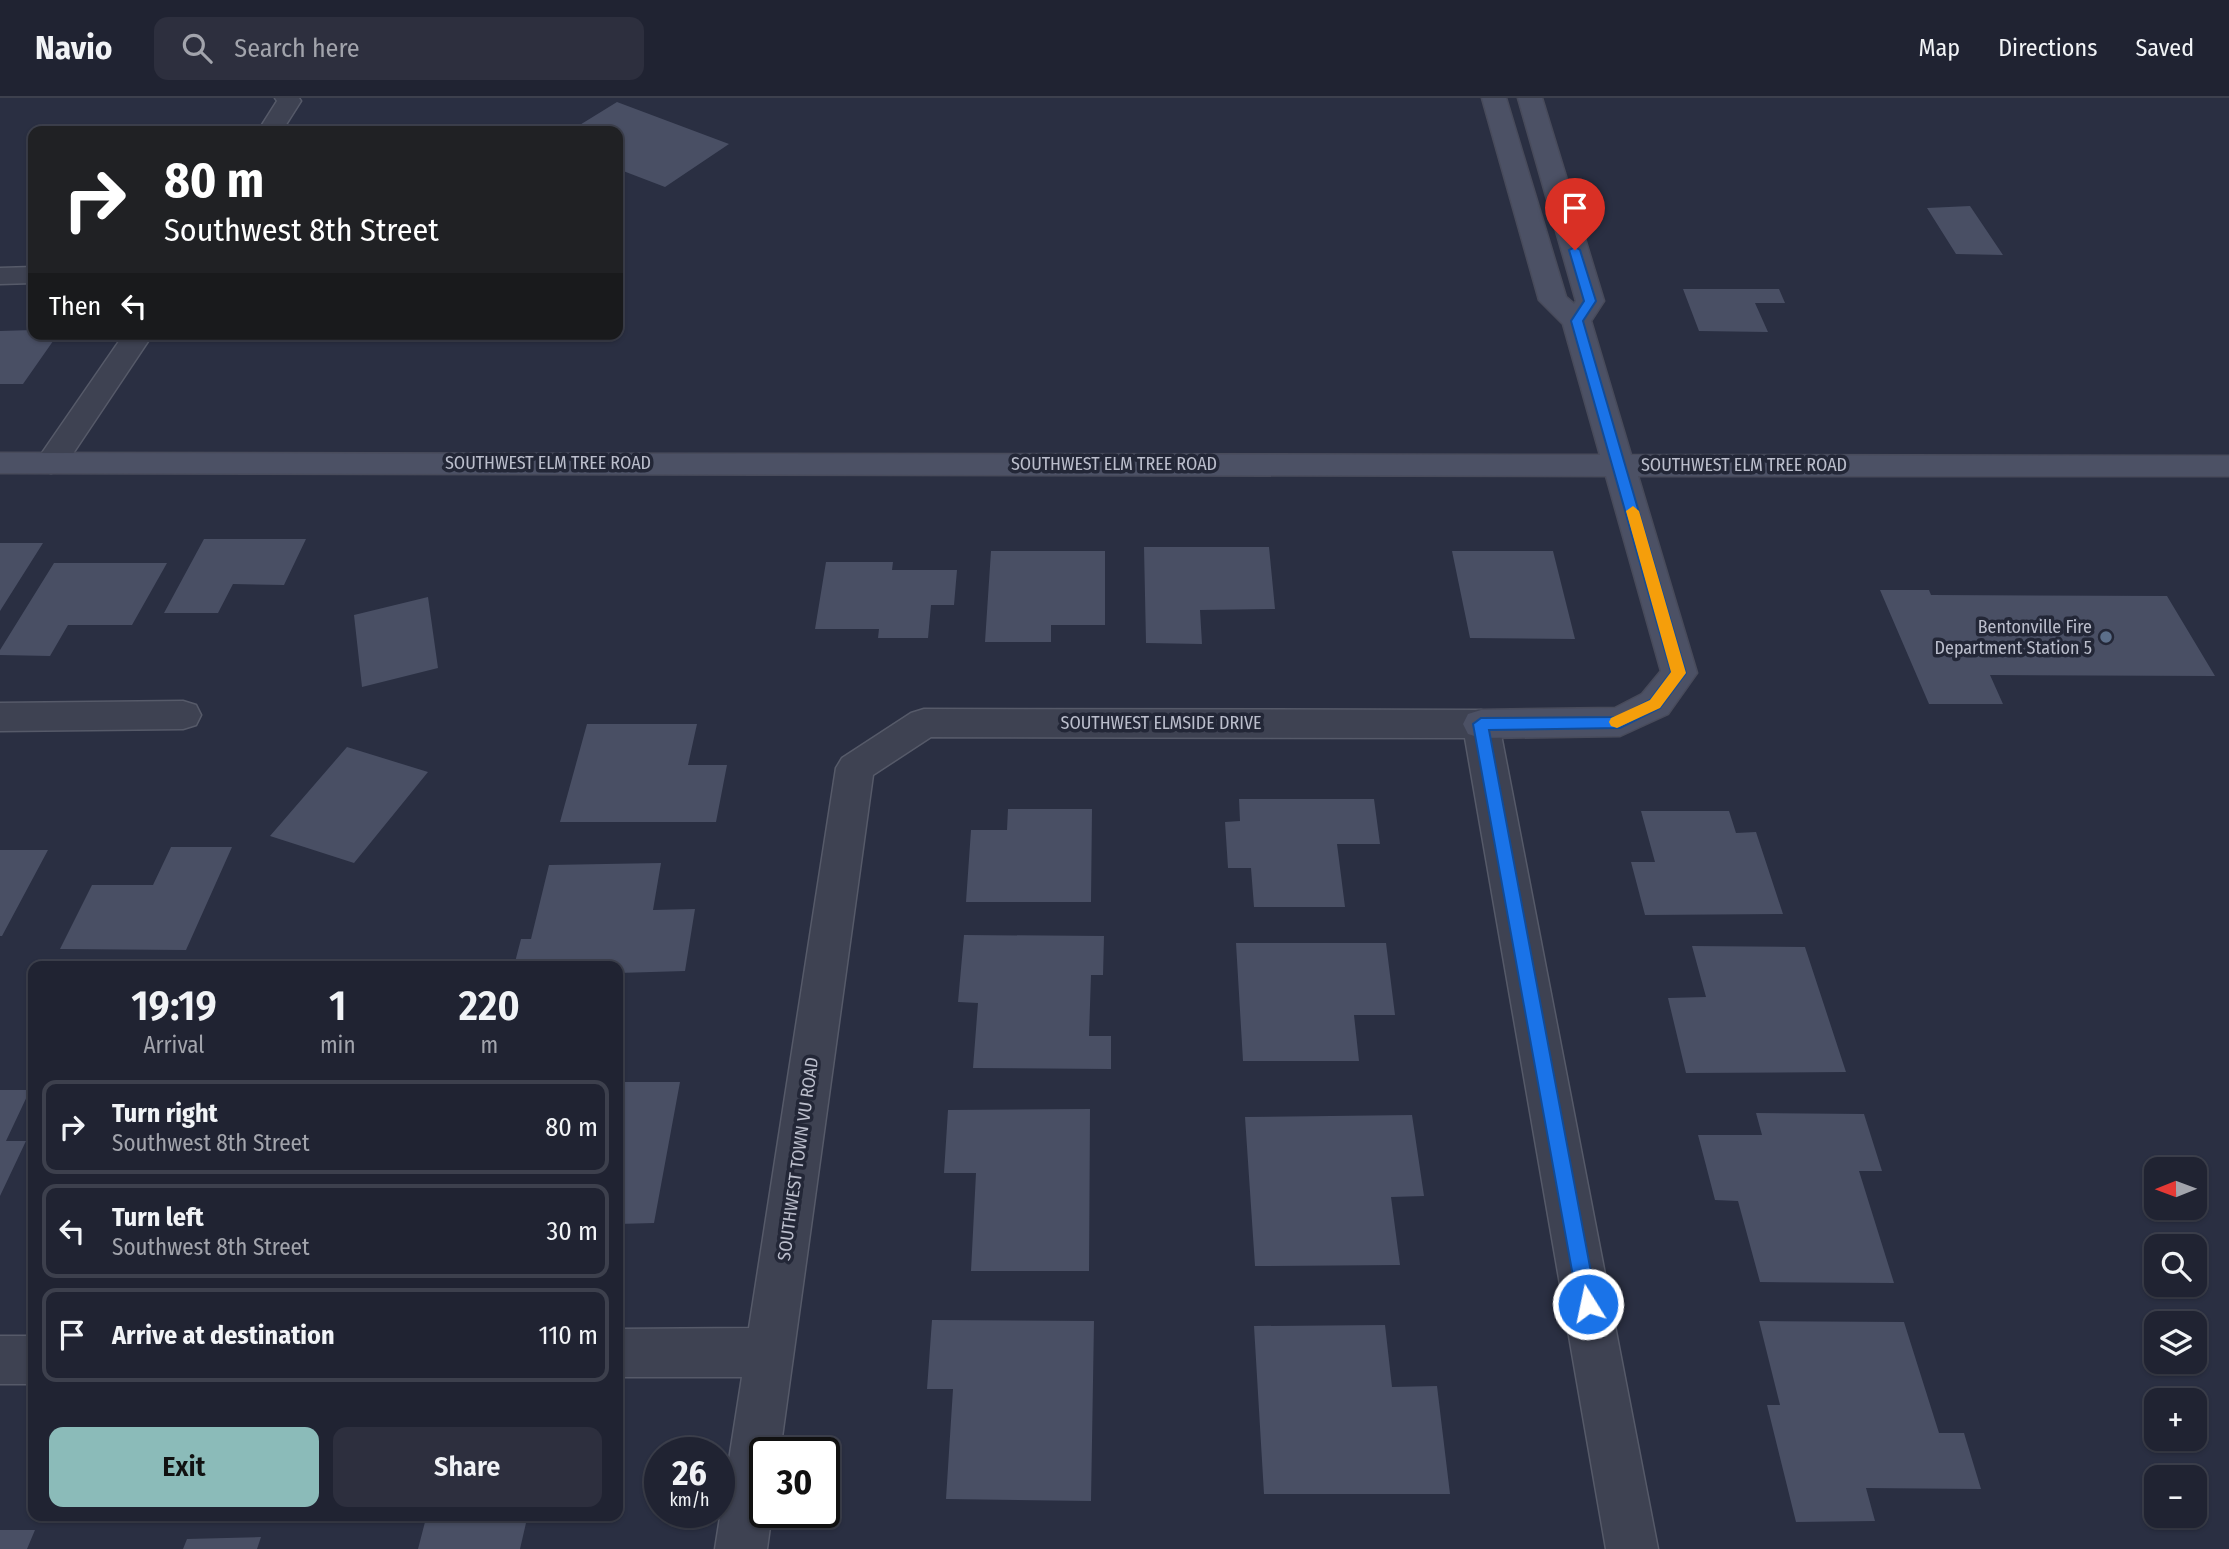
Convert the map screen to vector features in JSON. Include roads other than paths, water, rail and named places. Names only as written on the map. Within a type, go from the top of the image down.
[{"type":"street","points":[[273,126],[289,101],[287,98]]},
{"type":"street","points":[[1494,98],[1552,300],[1577,321],[1679,673],[1655,704],[1620,722],[1481,724],[1632,1549]]},
{"type":"street","points":[[1530,98],[1590,301],[1577,321]]},
{"type":"street","points":[[0,275],[28,275]]},
{"type":"street","points":[[51,463],[135,340]]},
{"type":"street","name":"SOUTHWEST ELM TREE ROAD","points":[[0,463],[2229,466]]},
{"type":"street","points":[[0,717],[183,715]]},
{"type":"street","name":"SOUTHWEST ELMSIDE DRIVE","points":[[855,768],[925,723],[1481,724]]},
{"type":"street","name":"SOUTHWEST TOWN VU ROAD","points":[[741,1549],[855,768]]},
{"type":"street","points":[[623,1353],[770,1352]]},
{"type":"street","points":[[0,1360],[28,1360]]},
{"type":"place","name":"Bentonville Fire Department Station 5","points":[[2106,637]]}]
